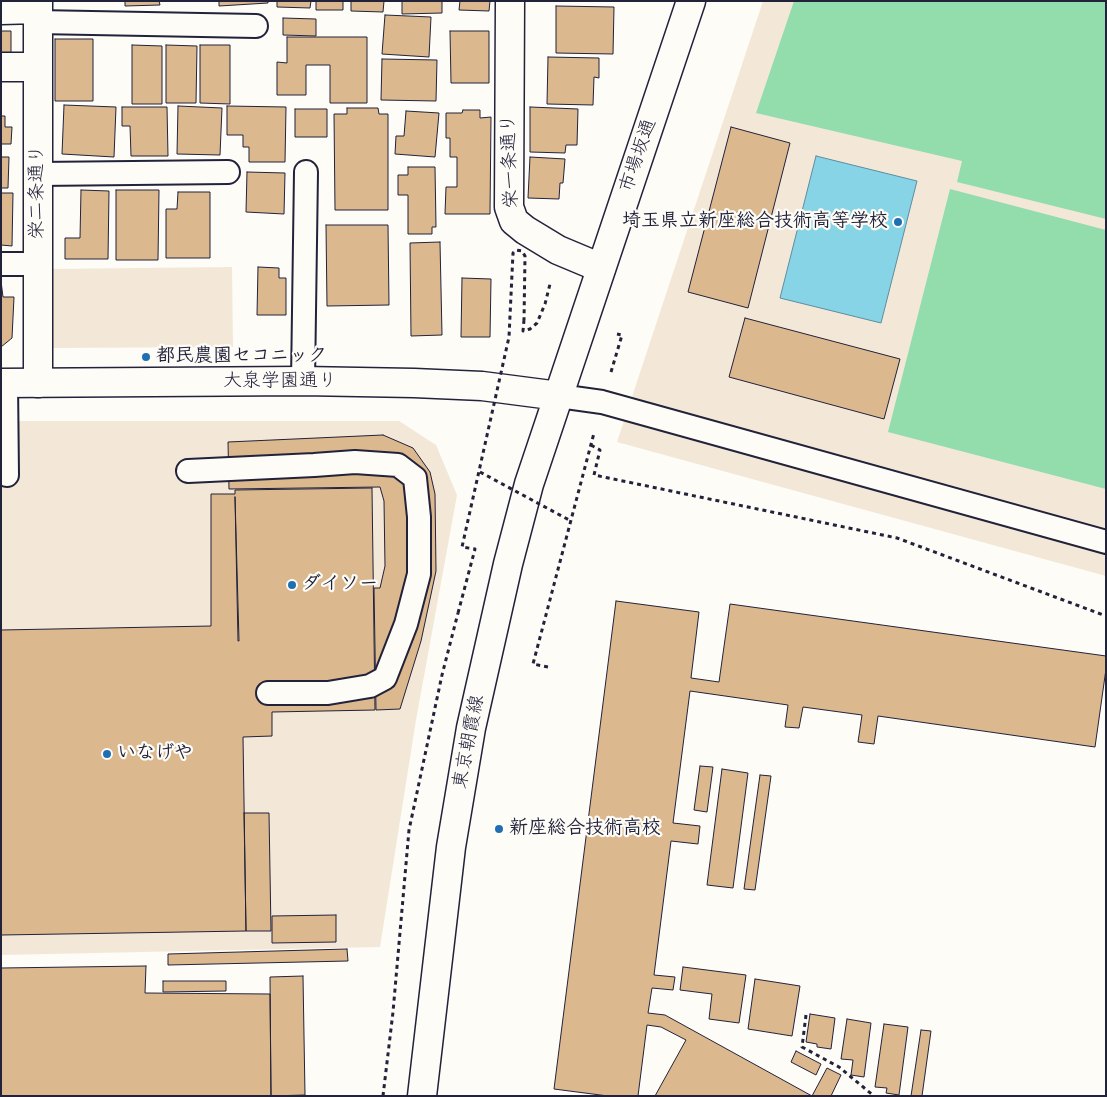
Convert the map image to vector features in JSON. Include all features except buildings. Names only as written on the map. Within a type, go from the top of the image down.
[{"type":"main road","name":"栄一条通り","points":[[510,1],[509,207],[514,221],[525,230],[558,250],[601,268]]},
{"type":"main road","name":"市場坂通","points":[[559,396],[691,1]]},
{"type":"main road","points":[[1,10],[38,11]]},
{"type":"main road","name":"栄二条通り","points":[[38,11],[38,382]]},
{"type":"main road","points":[[1,67],[38,67]]},
{"type":"main road","name":"大泉学園通り","points":[[4,383],[303,381],[414,383],[482,386],[559,396]]},
{"type":"main road","name":"東京朝霞線","points":[[422,1096],[451,847],[471,728],[508,564],[527,493],[559,396]]},
{"type":"lane","points":[[38,11],[256,26]]},
{"type":"lane","points":[[38,174],[228,172]]},
{"type":"lane","points":[[303,381],[306,172]]},
{"type":"lane","points":[[1,264],[39,264]]},
{"type":"lane","points":[[4,383],[7,475]]},
{"type":"lane","points":[[559,396],[602,402],[1106,542]]},
{"type":"lane","points":[[188,471],[355,462],[398,465],[415,478],[419,517],[419,574],[406,624],[385,678],[370,686],[328,693],[268,693]]},
{"type":"path","points":[[458,613],[475,549],[462,547],[509,337],[513,253],[516,250],[522,251],[525,256],[523,331],[530,329],[537,323],[545,304],[558,250]]},
{"type":"path","points":[[591,445],[600,450],[594,475],[897,538],[1106,616]]},
{"type":"path","points":[[548,668],[532,664],[589,451]]},
{"type":"path","points":[[480,472],[571,521]]},
{"type":"path","points":[[806,1015],[802,1046],[839,1067],[874,1096]]},
{"type":"shaded area","name":"埼玉県立新座総合技術高等学校","points":[[763,1],[1106,1],[1106,576],[617,442]]},
{"type":"shaded area","points":[[232,267],[233,347],[53,348],[52,269]]},
{"type":"shaded area","points":[[1,421],[399,421],[436,445],[457,495],[416,720],[380,947],[1,955]]},
{"type":"green space","points":[[794,1],[1106,1],[1106,219],[957,182],[962,161],[756,113]]},
{"type":"green space","points":[[950,189],[1106,230],[1106,489],[888,432]]},
{"type":"water","points":[[816,156],[917,181],[881,323],[780,298]]},
{"type":"place","name":"埼玉県立新座総合技術高等学校","points":[[898,222]]},
{"type":"place","name":"都民農園セコニック","points":[[146,357]]},
{"type":"place","name":"ダイソー","points":[[292,585]]},
{"type":"place","name":"いなげや","points":[[107,754]]},
{"type":"place","name":"新座総合技術高校","points":[[499,829]]}]
